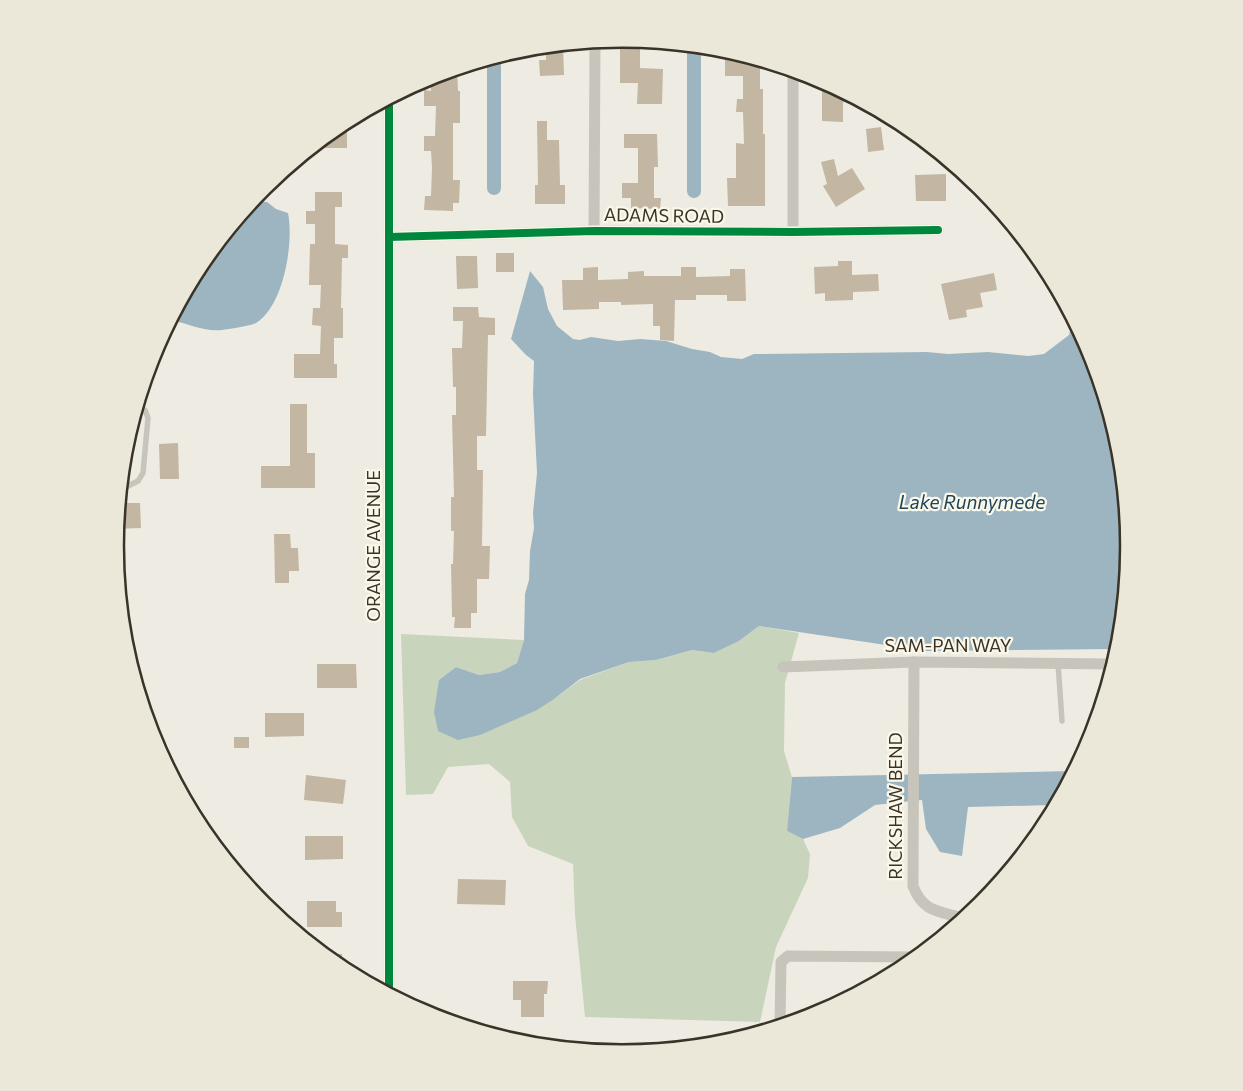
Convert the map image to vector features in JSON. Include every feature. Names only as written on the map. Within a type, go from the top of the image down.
[{"type":"street","points":[[594,230],[595,49]]},
{"type":"street","points":[[792,232],[793,78]]},
{"type":"street","name":"ORANGE AVENUE","points":[[389,105],[389,986]]},
{"type":"street","name":"ADAMS ROAD","points":[[389,237],[594,230],[792,232],[938,230]]},
{"type":"street","name":"SAM-PAN WAY","points":[[783,667],[914,662],[1105,664]]},
{"type":"street","name":"RICKSHAW BEND","points":[[914,662],[913,886],[921,902],[930,909],[955,916]]},
{"type":"street","points":[[780,1018],[781,962],[788,956],[902,957]]},
{"type":"lane","points":[[127,486],[138,481],[143,473],[148,418],[146,410],[143,409]]},
{"type":"lane","points":[[1058,663],[1062,721]]},
{"type":"green space","points":[[759,626],[799,633],[785,683],[784,751],[792,777],[787,831],[803,839],[810,854],[808,878],[776,947],[760,1022],[585,1017],[575,915],[573,864],[528,846],[512,817],[510,782],[489,764],[448,767],[433,794],[406,795],[401,634],[524,640],[517,663],[500,672],[479,675],[456,667],[439,680],[554,699],[580,680],[629,662],[656,660],[692,650],[714,653],[739,641]]},
{"type":"water","points":[[261,202],[267,202],[276,209],[288,213],[289,240],[285,272],[274,303],[266,315],[253,324],[222,330],[202,329],[177,321],[190,296],[226,242]]},
{"type":"water","name":"Lake Runnymede","points":[[530,271],[543,287],[548,309],[557,326],[573,339],[580,340],[591,337],[618,341],[640,339],[666,341],[710,352],[721,357],[742,359],[754,354],[927,352],[948,354],[988,352],[1028,356],[1044,354],[1069,335],[1070,330],[1082,355],[1103,417],[1115,480],[1120,546],[1115,611],[1109,649],[926,651],[759,626],[739,641],[714,653],[692,650],[656,660],[629,662],[580,679],[537,710],[480,735],[458,740],[438,731],[434,712],[439,680],[456,667],[479,675],[500,672],[517,663],[524,640],[525,594],[529,580],[537,473],[533,394],[534,361],[511,339]]},
{"type":"water","points":[[1065,771],[1046,805],[968,807],[962,856],[940,852],[926,829],[922,800],[875,805],[840,828],[803,839],[787,831],[792,777]]},
{"type":"building","points":[[620,48],[640,49],[640,68],[663,69],[662,104],[637,104],[638,83],[620,83]]},
{"type":"building","points":[[563,51],[564,75],[540,76],[539,60],[546,60],[546,54]]},
{"type":"building","points":[[725,58],[760,67],[760,89],[763,89],[763,134],[765,134],[765,206],[728,206],[727,178],[736,178],[736,143],[744,144],[743,112],[736,112],[737,99],[743,99],[743,76],[725,76]]},
{"type":"building","points":[[457,75],[458,91],[460,91],[460,123],[453,123],[453,180],[460,180],[459,203],[453,203],[453,211],[424,210],[425,196],[431,196],[432,168],[431,151],[424,151],[424,136],[435,136],[436,106],[424,106],[424,90],[431,91],[431,85]]},
{"type":"building","points":[[822,90],[848,102],[843,102],[843,122],[822,121]]},
{"type":"building","points":[[537,121],[547,121],[547,140],[559,140],[560,185],[565,185],[565,204],[535,204],[535,185],[538,185]]},
{"type":"building","points":[[881,127],[884,150],[868,152],[866,129]]},
{"type":"building","points":[[347,130],[347,148],[322,147]]},
{"type":"building","points":[[624,134],[657,134],[658,167],[654,167],[654,198],[661,198],[660,209],[631,208],[631,198],[622,198],[622,183],[638,183],[638,148],[624,148]]},
{"type":"building","points":[[834,159],[838,176],[852,168],[865,189],[836,207],[823,186],[827,184],[821,162]]},
{"type":"building","points":[[946,174],[946,201],[916,201],[915,175]]},
{"type":"building","points":[[315,192],[342,192],[342,207],[335,207],[335,244],[348,245],[348,258],[342,258],[341,308],[343,308],[343,338],[334,338],[334,364],[337,364],[337,378],[294,378],[294,354],[320,354],[321,326],[312,325],[313,308],[320,308],[321,285],[309,285],[310,244],[315,244],[315,224],[306,224],[306,211],[315,211]]},
{"type":"building","points":[[496,253],[514,253],[514,272],[496,272]]},
{"type":"building","points":[[456,256],[477,256],[478,288],[457,289]]},
{"type":"building","points":[[838,261],[852,261],[852,275],[878,274],[879,291],[853,292],[853,300],[825,301],[825,293],[815,294],[814,267],[838,266]]},
{"type":"building","points":[[598,267],[598,280],[628,279],[628,272],[644,271],[644,276],[681,276],[681,267],[696,267],[696,277],[730,276],[730,269],[745,269],[746,301],[727,301],[727,295],[696,295],[696,300],[675,300],[674,341],[660,340],[660,326],[653,326],[653,304],[621,305],[621,302],[599,302],[599,309],[563,310],[562,280],[583,280],[583,268]]},
{"type":"building","points":[[994,273],[997,290],[980,293],[983,307],[966,310],[967,317],[949,320],[941,284]]},
{"type":"building","points":[[453,307],[478,307],[479,317],[495,318],[495,335],[488,335],[486,436],[477,436],[477,470],[483,470],[482,546],[490,546],[489,579],[477,579],[477,613],[471,613],[471,628],[454,628],[455,617],[452,617],[451,564],[453,564],[454,531],[451,531],[451,497],[454,497],[452,415],[456,415],[456,387],[453,387],[452,348],[462,348],[463,321],[453,321]]},
{"type":"building","points":[[290,404],[307,404],[307,453],[315,453],[315,488],[261,488],[261,466],[290,466]]},
{"type":"building","points":[[178,443],[179,479],[160,479],[159,444]]},
{"type":"building","points":[[126,503],[140,503],[141,528],[124,529]]},
{"type":"building","points":[[274,534],[290,534],[291,548],[298,548],[299,571],[289,571],[289,583],[275,583]]},
{"type":"building","points":[[317,664],[356,664],[357,688],[317,688]]},
{"type":"building","points":[[265,713],[304,713],[304,736],[265,737]]},
{"type":"building","points":[[234,737],[249,737],[249,748],[234,748]]},
{"type":"building","points":[[306,775],[346,780],[343,804],[304,800]]},
{"type":"building","points":[[305,836],[343,836],[343,859],[305,860]]},
{"type":"building","points":[[458,879],[506,880],[505,905],[457,904]]},
{"type":"building","points":[[307,901],[336,901],[336,912],[342,912],[342,927],[307,927]]},
{"type":"building","points":[[513,981],[548,981],[547,994],[544,994],[544,1017],[521,1017],[521,1000],[513,1000]]},
{"type":"waterway","points":[[694,53],[694,191]]},
{"type":"waterway","points":[[494,64],[494,188]]},
{"type":"cycle path","points":[[389,105],[389,986]]},
{"type":"cycle path","points":[[389,237],[594,231],[793,232],[938,230]]}]
